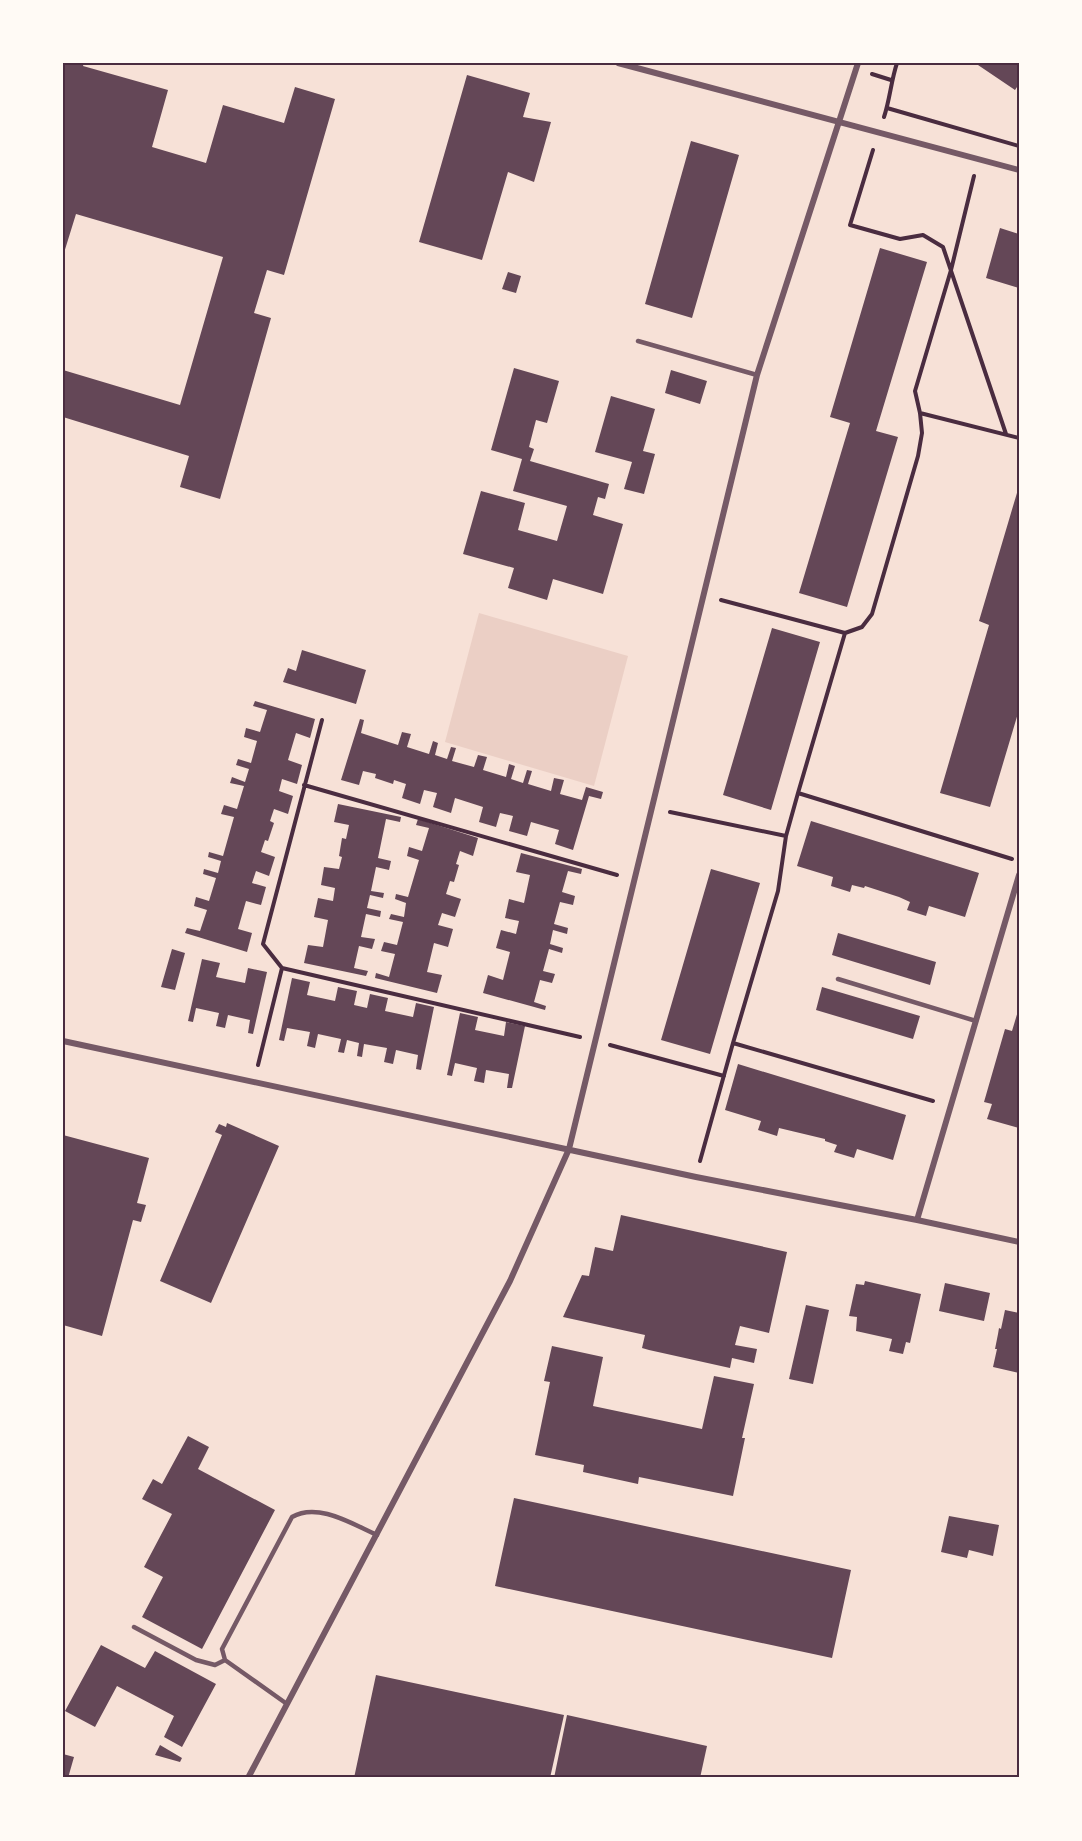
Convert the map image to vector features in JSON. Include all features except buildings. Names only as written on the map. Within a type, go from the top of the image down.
[{"type":"street","points":[[618,63],[1019,170]]},
{"type":"street","points":[[248,1778],[510,1281],[569,1149],[757,375],[858,63]]},
{"type":"street","points":[[918,1220],[1019,875]]},
{"type":"street","points":[[63,1041],[696,1177],[1019,1242]]},
{"type":"lane","points":[[638,341],[757,375]]},
{"type":"lane","points":[[838,979],[976,1021]]},
{"type":"lane","points":[[287,1704],[225,1660],[222,1649],[292,1517],[300,1512],[329,1515],[377,1535]]},
{"type":"lane","points":[[134,1627],[196,1660],[215,1665],[225,1660]]},
{"type":"path","points":[[897,63],[891,80],[887,108],[850,225],[900,239],[923,236],[943,247],[1006,434]]},
{"type":"path","points":[[887,108],[1019,146]]},
{"type":"path","points":[[703,596],[845,633],[862,627],[872,614],[918,456],[922,433],[915,391],[951,270],[978,159]]},
{"type":"path","points":[[920,413],[1019,438]]},
{"type":"path","points":[[696,1177],[778,891],[786,836],[845,633]]},
{"type":"path","points":[[322,720],[263,944],[282,968],[595,1041],[724,1076]]},
{"type":"path","points":[[304,785],[634,879]]},
{"type":"path","points":[[798,793],[1019,861]]},
{"type":"path","points":[[651,808],[786,836]]},
{"type":"path","points":[[254,1082],[282,968]]},
{"type":"path","points":[[733,1043],[951,1106]]},
{"type":"shaded area","points":[[479,613],[628,656],[594,786],[445,742]]}]
